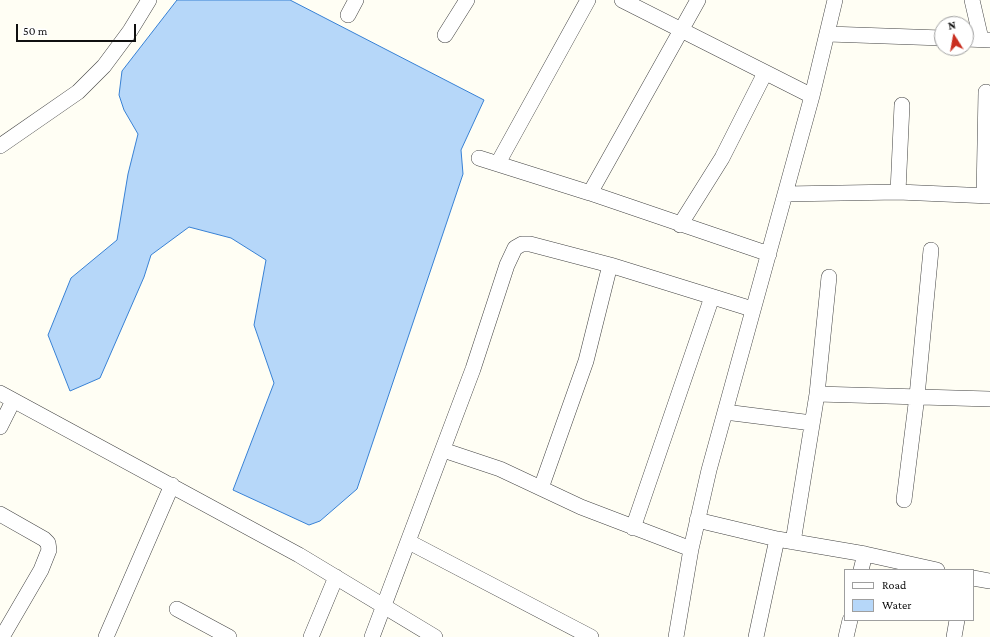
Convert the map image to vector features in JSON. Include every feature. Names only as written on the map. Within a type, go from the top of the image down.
[{"type":"street","points":[[0,146],[78,92],[104,66],[130,31],[149,0]]},
{"type":"street","points":[[348,15],[356,0]]},
{"type":"street","points":[[445,35],[467,0]]},
{"type":"street","points":[[498,163],[588,0]]},
{"type":"street","points":[[622,0],[812,96]]},
{"type":"street","points":[[590,193],[698,0]]},
{"type":"street","points":[[676,637],[697,520],[752,309],[769,254],[812,96],[835,0]]},
{"type":"street","points":[[972,0],[986,39],[974,39]]},
{"type":"street","points":[[828,34],[934,38]]},
{"type":"street","points":[[680,226],[722,158],[765,73]]},
{"type":"street","points":[[785,194],[898,192],[987,196],[986,92]]},
{"type":"street","points":[[898,192],[902,105]]},
{"type":"street","points":[[479,158],[590,193],[680,226],[769,254]]},
{"type":"street","points":[[372,637],[409,542],[443,450],[450,426],[473,369],[507,265],[515,248],[522,244],[530,244],[610,265],[752,309]]},
{"type":"street","points":[[904,500],[917,396],[931,250]]},
{"type":"street","points":[[541,488],[586,361],[610,265]]},
{"type":"street","points":[[793,542],[817,394],[829,277]]},
{"type":"street","points":[[633,528],[712,297]]},
{"type":"street","points":[[817,394],[990,399]]},
{"type":"street","points":[[0,427],[6,397],[172,485],[299,555],[435,637]]},
{"type":"street","points":[[725,412],[812,423]]},
{"type":"street","points":[[443,450],[500,469],[580,507],[691,549]]},
{"type":"street","points":[[106,637],[172,485]]},
{"type":"street","points":[[0,514],[44,539],[48,543],[49,550],[41,570],[2,637]]},
{"type":"street","points":[[697,520],[777,539],[865,554],[932,569]]},
{"type":"street","points":[[756,637],[777,539]]},
{"type":"street","points":[[409,542],[591,637]]},
{"type":"street","points":[[862,569],[865,554]]},
{"type":"street","points":[[310,637],[336,577]]},
{"type":"street","points":[[974,578],[990,581]]},
{"type":"street","points":[[177,609],[229,637]]},
{"type":"street","points":[[846,637],[850,621]]},
{"type":"street","points":[[954,637],[957,621]]},
{"type":"water","points":[[177,0],[290,0],[484,100],[461,150],[463,174],[357,489],[320,521],[309,525],[233,490],[274,383],[254,325],[266,260],[231,238],[189,227],[151,255],[144,277],[100,378],[70,391],[48,335],[71,278],[117,240],[128,174],[138,134],[124,110],[119,95],[122,71]]}]
